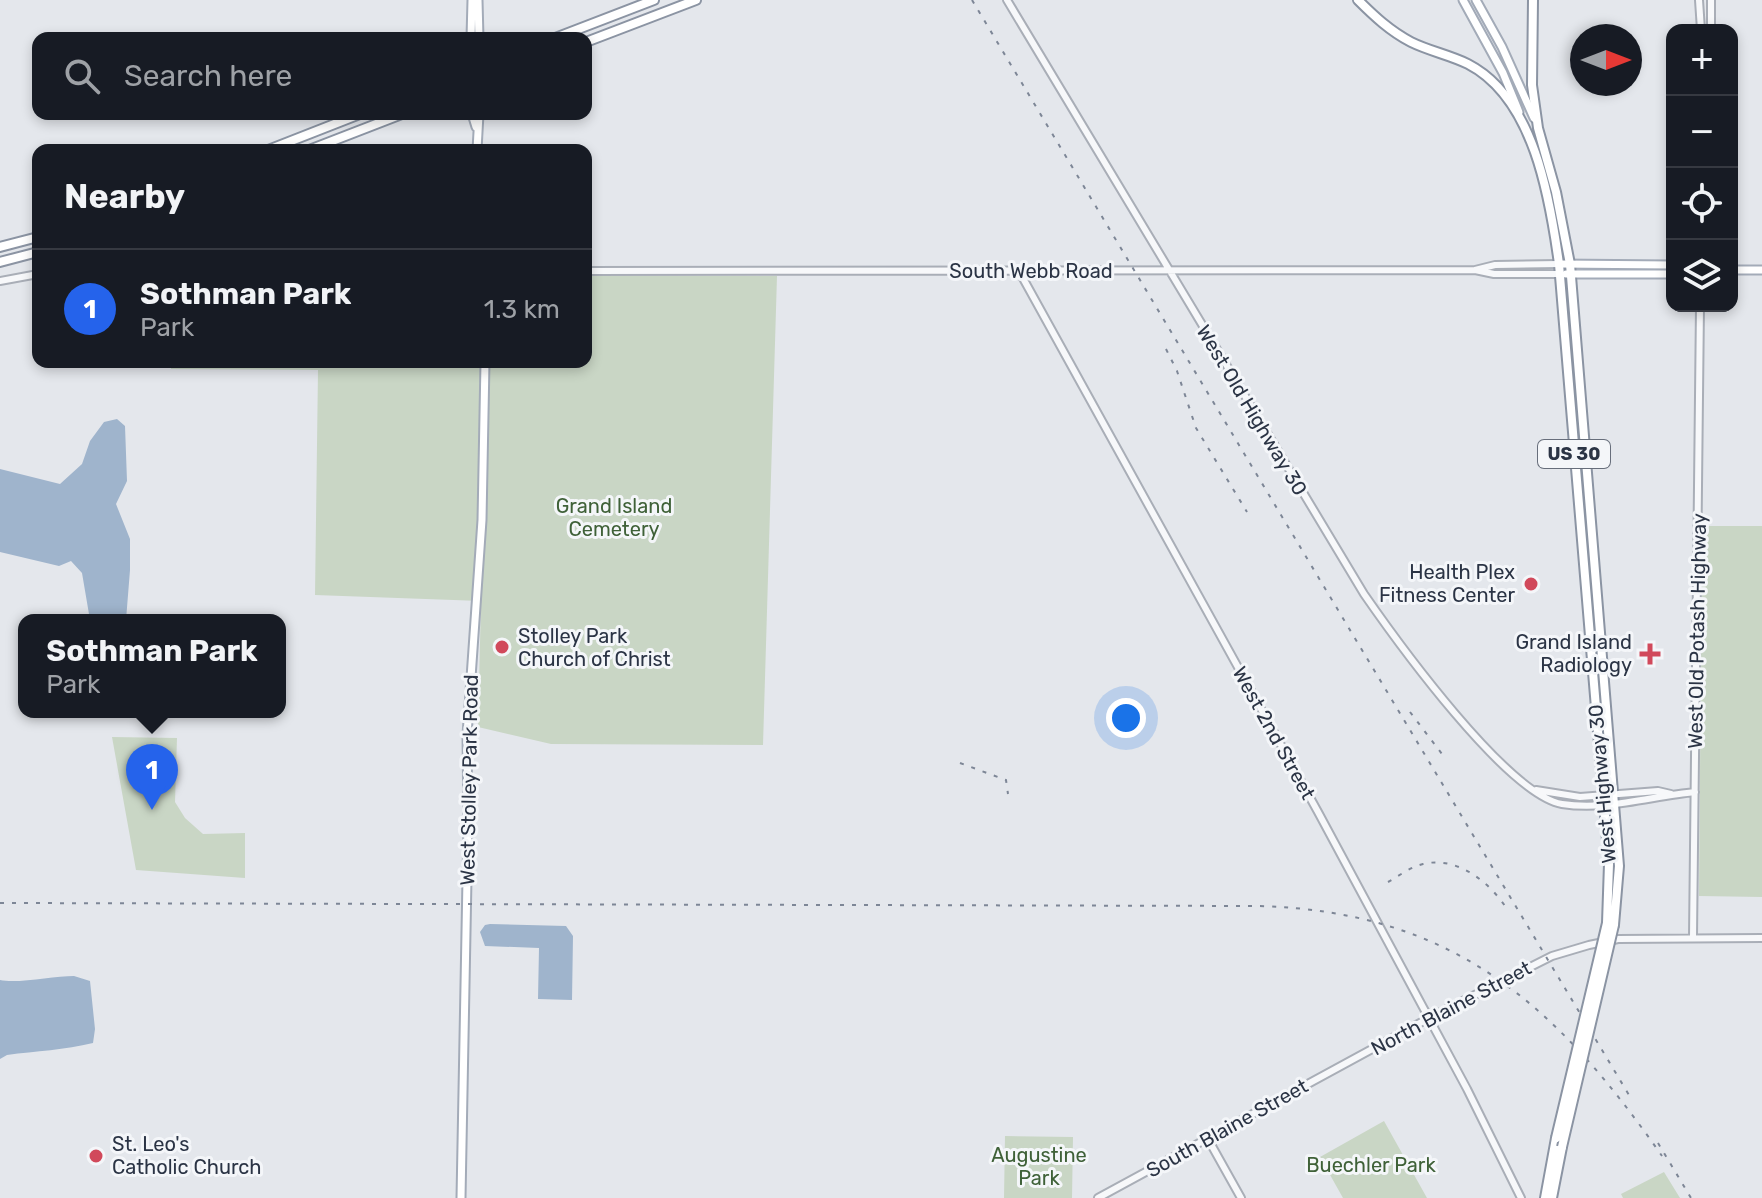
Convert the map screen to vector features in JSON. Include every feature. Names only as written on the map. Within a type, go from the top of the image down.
[{"type":"highway","points":[[571,32],[654,0]]},
{"type":"highway","points":[[592,40],[696,0]]},
{"type":"highway","points":[[1358,0],[1389,28],[1412,42],[1480,71],[1501,90],[1521,117]]},
{"type":"highway","points":[[1534,0],[1532,85],[1538,128]]},
{"type":"highway","name":"West Highway 30","points":[[1521,117],[1539,168],[1559,269],[1610,878],[1610,924],[1556,1138],[1545,1198]]},
{"type":"highway","points":[[283,144],[345,120]]},
{"type":"highway","points":[[324,144],[386,120]]},
{"type":"highway","name":"West Highway 30","points":[[1538,128],[1556,192],[1570,269],[1619,875],[1552,1198]]},
{"type":"highway","points":[[0,247],[32,239]]},
{"type":"highway","points":[[0,262],[32,254]]},
{"type":"main road","points":[[472,32],[475,0]]},
{"type":"main road","points":[[475,0],[478,32]]},
{"type":"main road","name":"West Highway 30","points":[[1463,0],[1503,73],[1521,117]]},
{"type":"main road","name":"West Highway 30","points":[[1476,0],[1504,51],[1538,128]]},
{"type":"main road","points":[[474,120],[477,144]]},
{"type":"main road","points":[[476,127],[478,120]]},
{"type":"main road","name":"South Webb Road","points":[[1559,269],[1666,265]]},
{"type":"main road","name":"South Webb Road","points":[[1570,269],[1666,274]]},
{"type":"main road","points":[[1738,270],[1762,270]]},
{"type":"main road","name":"West Stolley Park Road","points":[[461,1198],[467,735],[482,520],[485,368]]},
{"type":"street","name":"West Old Highway 30","points":[[1007,0],[1364,594],[1395,639],[1445,701],[1502,764],[1520,781],[1536,790],[1604,799],[1658,791],[1671,794],[1695,792]]},
{"type":"street","points":[[1699,0],[1701,24]]},
{"type":"street","points":[[1711,0],[1711,24]]},
{"type":"street","name":"South Webb Road","points":[[592,271],[1475,270],[1495,265],[1559,269]]},
{"type":"street","name":"West 2nd Street","points":[[1019,271],[1429,1018],[1521,1198]]},
{"type":"street","points":[[0,281],[32,275]]},
{"type":"street","name":"West Old Potash Highway","points":[[1693,937],[1703,312]]},
{"type":"street","name":"North Blaine Street","points":[[1355,1059],[1547,958],[1577,948],[1618,939],[1762,938]]},
{"type":"street","name":"South Blaine Street","points":[[1098,1198],[1355,1059]]},
{"type":"street","points":[[1208,1139],[1241,1198]]},
{"type":"green space","name":"Grand Island Cemetery","points":[[592,276],[777,276],[763,745],[551,744],[478,727],[481,601],[315,595],[318,370],[171,369],[592,368]]},
{"type":"green space","points":[[1702,526],[1762,526],[1762,897],[1699,896]]},
{"type":"green space","points":[[112,737],[177,738],[175,802],[185,818],[203,834],[245,833],[245,878],[136,870]]},
{"type":"green space","name":"Buechler Park","points":[[1384,1121],[1427,1198],[1343,1198],[1320,1157]]},
{"type":"green space","name":"Augustine Park","points":[[1005,1136],[1073,1137],[1072,1198],[1004,1198]]},
{"type":"green space","points":[[1664,1172],[1680,1198],[1623,1198],[1621,1194]]},
{"type":"water","points":[[117,419],[125,426],[127,481],[116,504],[130,539],[126,614],[89,614],[82,573],[71,561],[59,566],[0,552],[0,469],[60,484],[82,464],[90,441],[104,422]]},
{"type":"water","points":[[490,924],[566,926],[573,936],[572,1000],[538,999],[539,948],[485,946],[480,932]]},
{"type":"water","points":[[74,976],[90,981],[95,1029],[93,1043],[7,1055],[0,1059],[0,980]]},
{"type":"railway","points":[[972,0],[1629,1095]]},
{"type":"railway","points":[[1166,349],[1177,371],[1196,428],[1247,512]]},
{"type":"railway","points":[[1410,712],[1442,754]]},
{"type":"railway","points":[[960,763],[1006,780],[1008,794]]},
{"type":"railway","points":[[1388,882],[1418,865],[1435,862],[1447,864],[1480,879],[1505,906]]},
{"type":"railway","points":[[0,903],[1260,906],[1328,912],[1389,926],[1444,948],[1494,976],[1539,1012],[1582,1054],[1662,1156]]},
{"type":"railway","points":[[1658,1143],[1691,1198]]},
{"type":"place","name":"Health Plex Fitness Center","points":[[1531,584]]},
{"type":"place","name":"Stolley Park Church of Christ","points":[[502,647]]},
{"type":"place","name":"Grand Island Radiology","points":[[1650,654]]},
{"type":"place","name":"Sothman Park","points":[[152,810]]},
{"type":"place","name":"St. Leo's Catholic Church","points":[[96,1156]]}]
